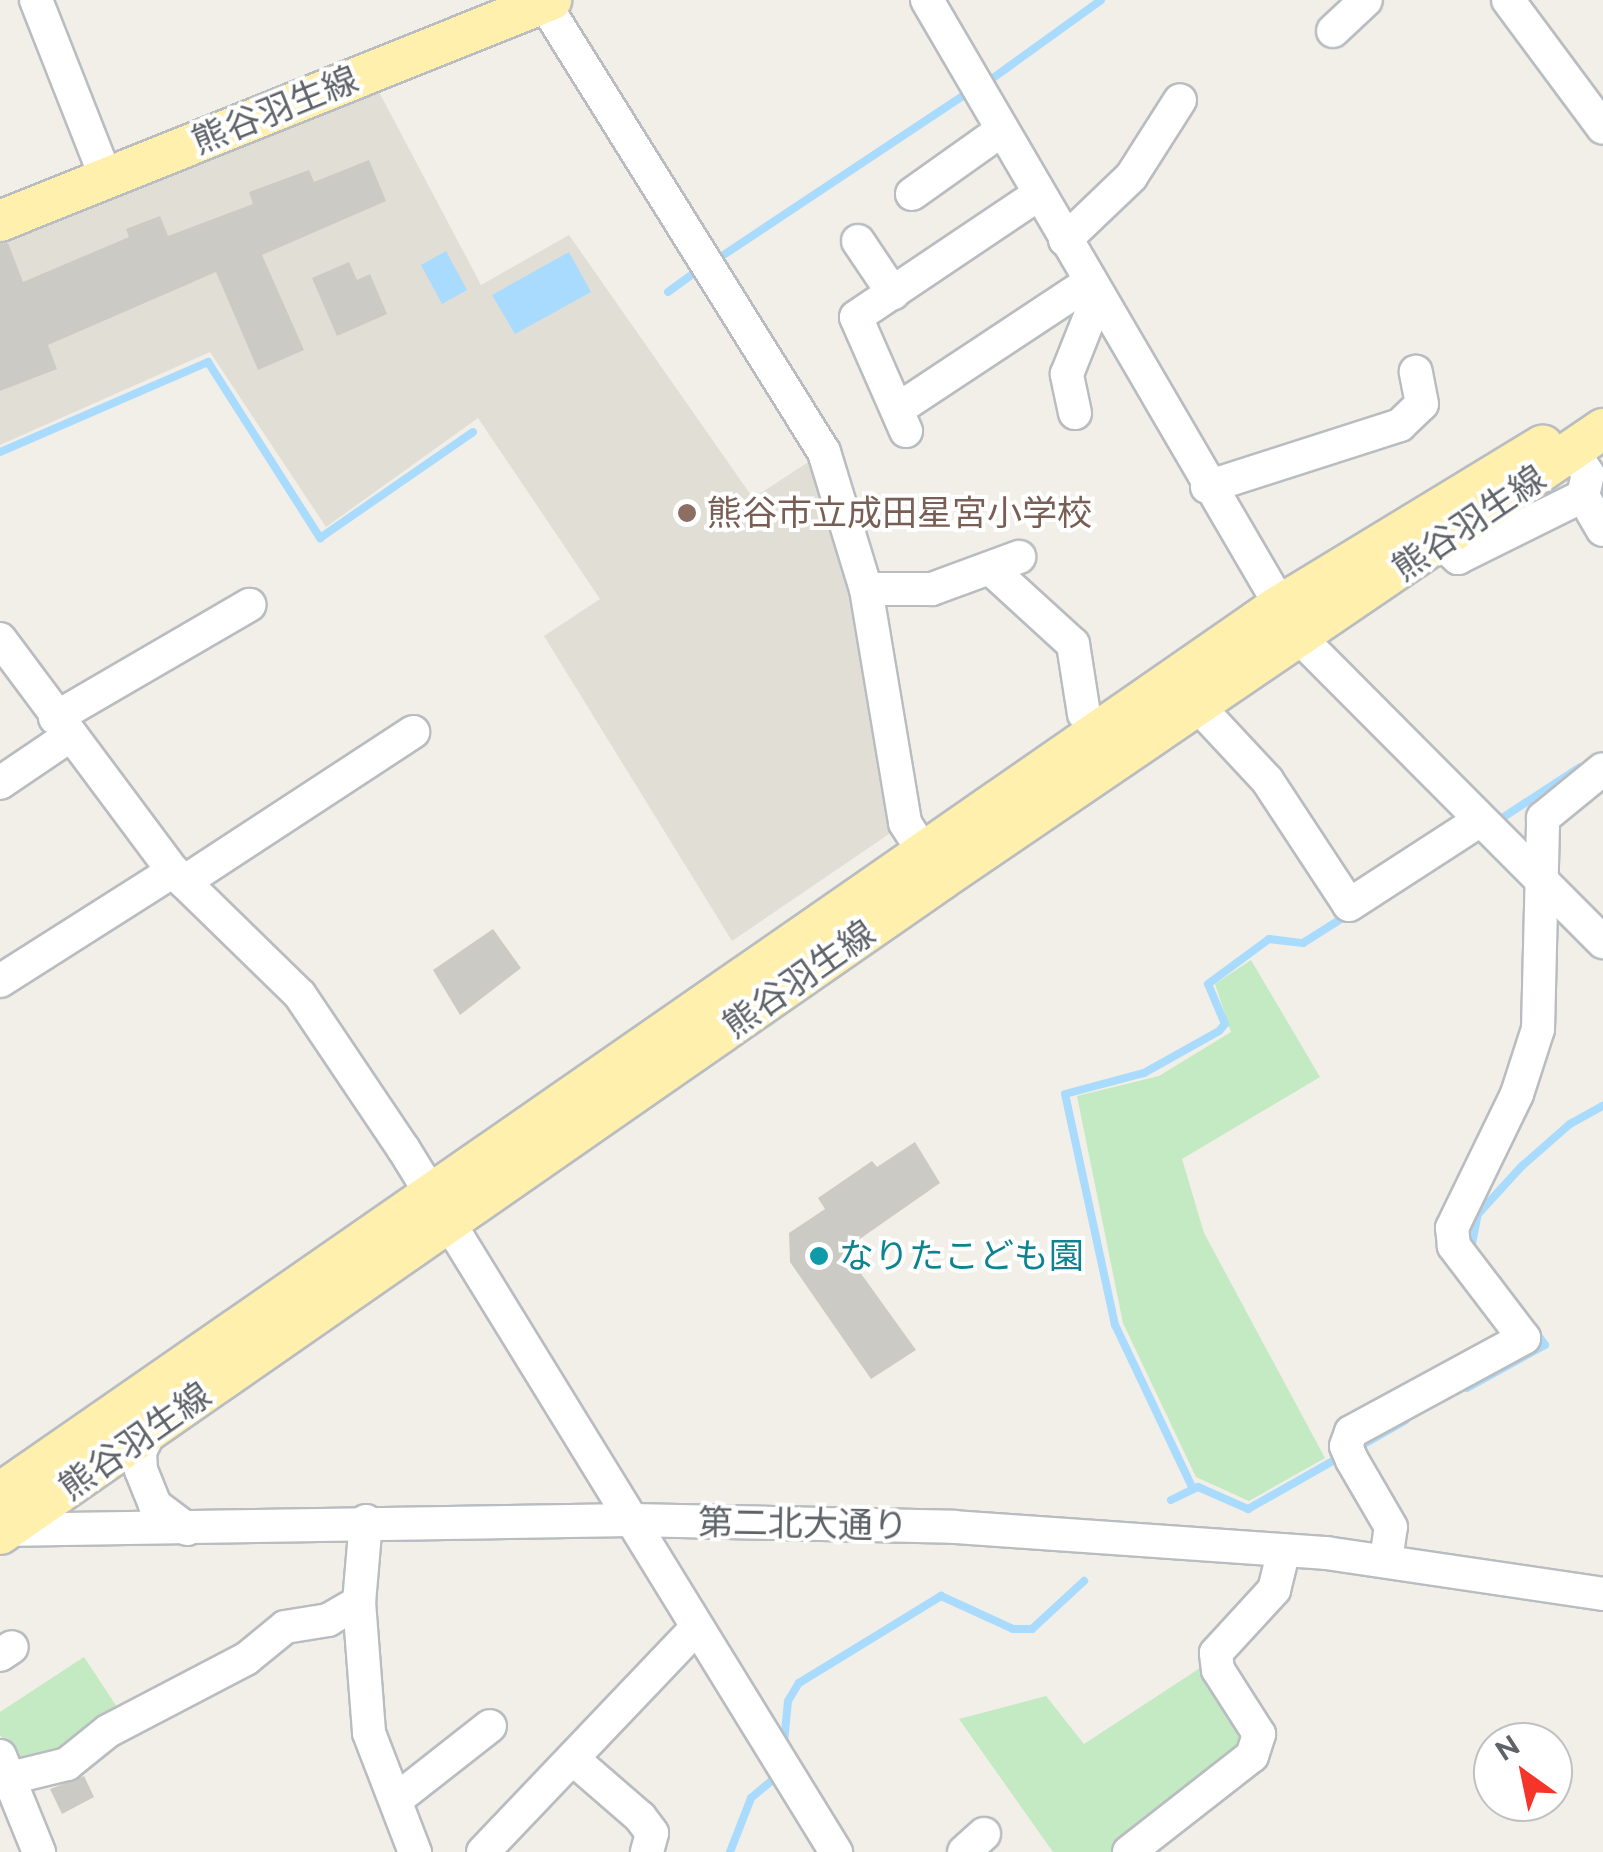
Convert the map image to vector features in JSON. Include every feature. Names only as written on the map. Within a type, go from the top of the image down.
[{"type":"main road","name":"熊谷羽生線","points":[[0,221],[548,1]]},
{"type":"main road","name":"熊谷羽生線","points":[[2,1522],[931,865],[1603,409]]},
{"type":"main road","name":"熊谷羽生線","points":[[931,865],[1198,706],[1288,622],[1441,543],[1588,440]]},
{"type":"main road","name":"熊谷羽生線","points":[[2,1522],[151,1430],[439,1210]]},
{"type":"street","points":[[36,0],[106,178]]},
{"type":"street","points":[[928,0],[1288,622],[1479,821],[1603,942]]},
{"type":"street","points":[[1333,31],[1366,0]]},
{"type":"street","points":[[1508,0],[1603,128]]},
{"type":"street","points":[[548,1],[824,452],[866,590],[905,823],[931,865]]},
{"type":"street","points":[[1065,240],[1131,178],[1180,100]]},
{"type":"street","points":[[912,194],[1002,130]]},
{"type":"street","points":[[1039,194],[856,317],[902,420],[1094,289]]},
{"type":"street","points":[[858,242],[893,293]]},
{"type":"street","points":[[1075,413],[1067,374],[1094,289]]},
{"type":"street","points":[[1207,487],[1400,425],[1422,404],[1416,372]]},
{"type":"street","points":[[1588,440],[1588,474],[1583,496],[1603,530]]},
{"type":"street","points":[[1441,543],[1458,558],[1583,496]]},
{"type":"street","points":[[866,590],[932,588],[1006,564],[1074,644],[1084,714]]},
{"type":"street","points":[[0,782],[62,728],[249,605]]},
{"type":"street","points":[[0,639],[62,728],[178,877],[300,995],[631,1520],[821,1846]]},
{"type":"street","points":[[1198,706],[1267,780],[1349,905],[1479,821]]},
{"type":"street","points":[[0,981],[413,732]]},
{"type":"street","points":[[1386,1561],[1392,1526],[1349,1453],[1351,1432],[1524,1338],[1454,1246],[1452,1228],[1517,1094],[1538,1029],[1542,818],[1603,768]]},
{"type":"street","points":[[151,1430],[141,1470],[155,1505],[187,1529]]},
{"type":"street","points":[[366,1520],[359,1602],[370,1733],[415,1852]]},
{"type":"street","name":"第二北大通り","points":[[2,1522],[187,1529],[366,1520],[631,1520],[954,1527],[1284,1550],[1386,1561],[1603,1594]]},
{"type":"street","points":[[1129,1852],[1252,1756],[1260,1734],[1218,1670],[1216,1653],[1274,1590],[1284,1550]]},
{"type":"street","points":[[39,1852],[5,1767],[67,1764],[108,1732],[174,1702],[246,1660],[286,1627],[328,1620],[359,1602]]},
{"type":"street","points":[[483,1852],[696,1628]]},
{"type":"street","points":[[397,1799],[490,1726]]},
{"type":"street","points":[[573,1759],[640,1817],[652,1833],[647,1852]]},
{"type":"shaded area","name":"熊谷市立成田星宮小学校","points":[[378,90],[481,285],[569,235],[753,498],[816,457],[838,530],[895,830],[732,941],[544,636],[600,599],[478,418],[326,527],[210,352],[0,445],[0,239]]},
{"type":"green space","points":[[1251,960],[1320,1077],[1182,1159],[1204,1233],[1325,1458],[1249,1501],[1196,1477],[1123,1323],[1077,1096],[1159,1076],[1231,1032],[1215,984]]},
{"type":"green space","points":[[84,1657],[123,1716],[82,1744],[21,1765],[0,1735],[0,1712]]},
{"type":"green space","points":[[1200,1668],[1246,1731],[1245,1749],[1119,1852],[1053,1852],[959,1719],[1046,1696],[1084,1744]]},
{"type":"water","points":[[446,251],[467,290],[442,304],[421,265]]},
{"type":"water","points":[[569,252],[591,292],[515,334],[492,295]]},
{"type":"building","points":[[369,160],[386,201],[262,255],[304,350],[258,370],[216,272],[48,345],[57,369],[0,391],[0,244],[8,243],[23,282],[129,237],[126,229],[160,216],[168,236],[253,204],[249,192],[309,170],[314,182]]},
{"type":"building","points":[[349,262],[357,280],[370,274],[387,314],[337,336],[312,278]]},
{"type":"building","points":[[493,929],[521,968],[460,1015],[433,970]]},
{"type":"building","name":"なりたこども園","points":[[915,1142],[940,1183],[844,1250],[916,1350],[871,1379],[790,1262],[789,1233],[825,1209],[818,1198],[872,1161],[877,1167]]},
{"type":"building","points":[[84,1776],[94,1797],[62,1814],[50,1789]]},
{"type":"waterway","points":[[993,78],[1101,0]]},
{"type":"waterway","points":[[725,254],[964,95]]},
{"type":"waterway","points":[[668,292],[700,269]]},
{"type":"waterway","points":[[0,452],[208,362],[320,538],[473,432]]},
{"type":"waterway","points":[[1496,822],[1580,767]]},
{"type":"waterway","points":[[1193,1489],[1115,1325],[1065,1094],[1144,1073],[1219,1031],[1225,1024],[1208,984],[1269,939],[1303,943],[1349,914]]},
{"type":"waterway","points":[[1472,1244],[1478,1214],[1522,1166],[1570,1124],[1603,1106]]},
{"type":"waterway","points":[[1467,1388],[1545,1345],[1498,1279]]},
{"type":"waterway","points":[[1357,1448],[1406,1420]]},
{"type":"waterway","points":[[1171,1500],[1198,1487],[1248,1509],[1340,1457]]},
{"type":"waterway","points":[[784,1743],[788,1701],[799,1683],[941,1596],[1013,1629],[1032,1629],[1084,1581]]},
{"type":"waterway","points":[[730,1852],[751,1798],[775,1778]]},
{"type":"place","name":"熊谷市立成田星宮小学校","points":[[687,513]]},
{"type":"place","name":"なりたこども園","points":[[819,1256]]}]
